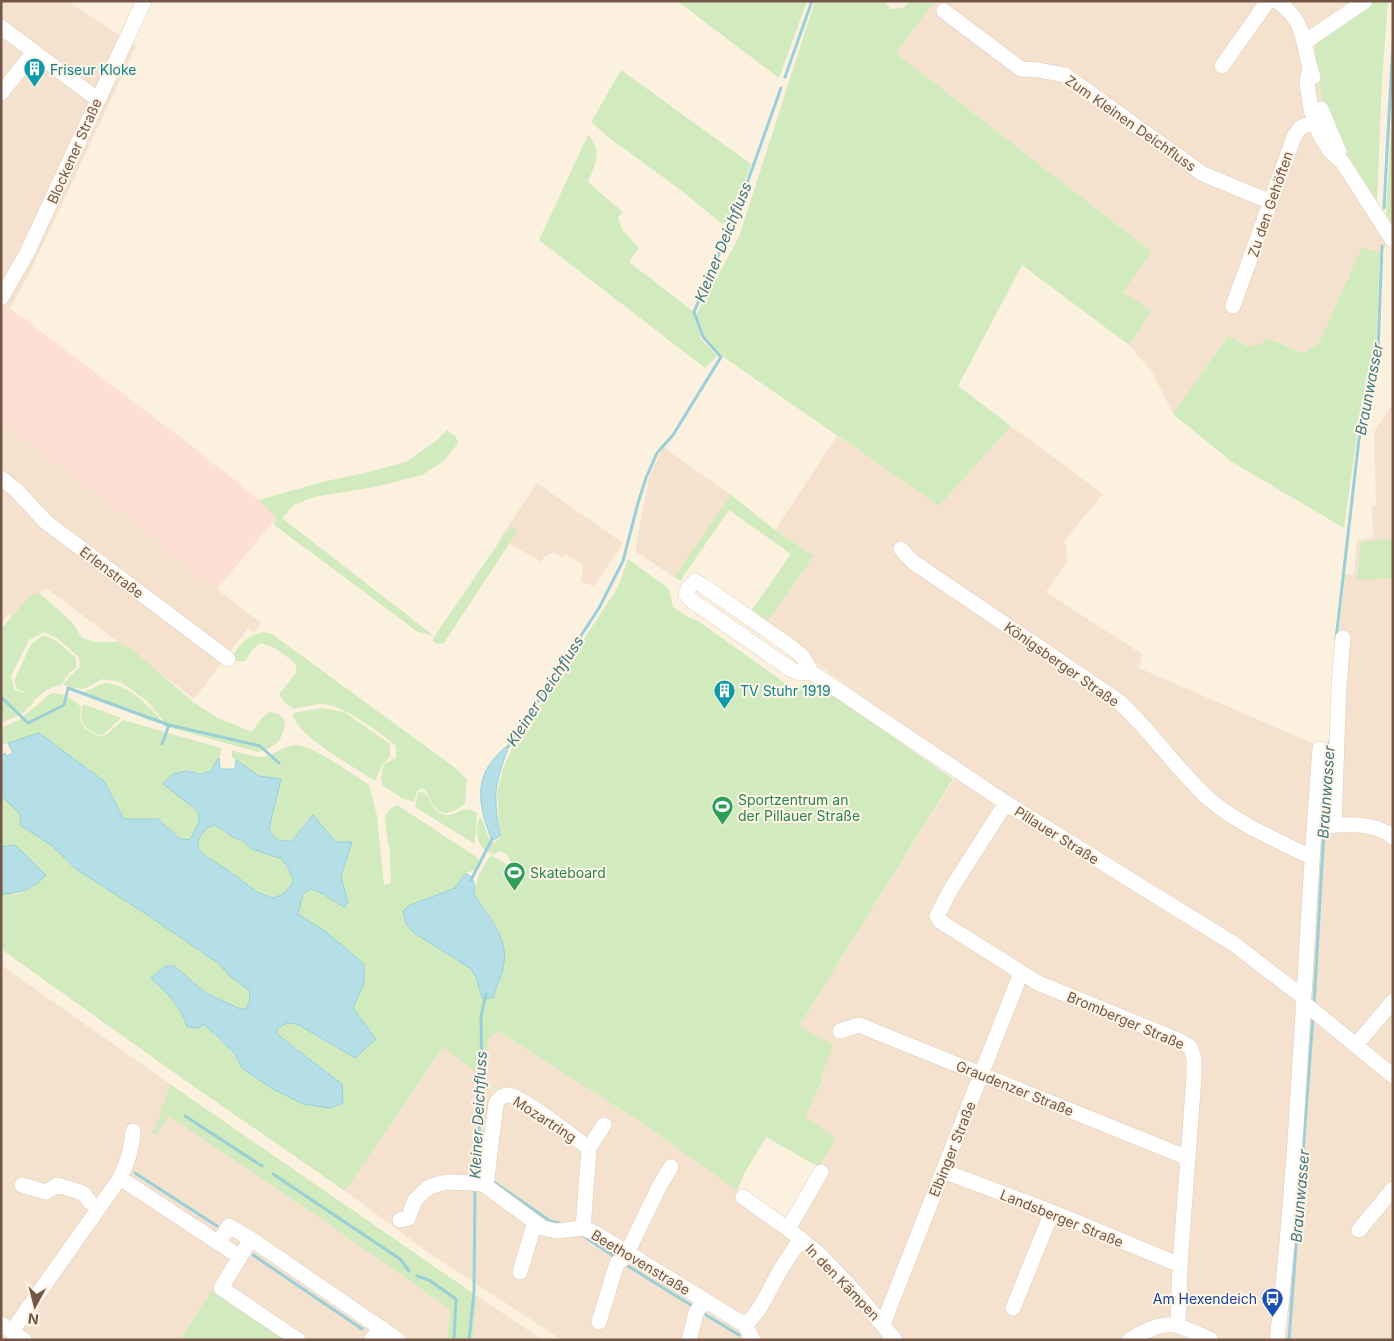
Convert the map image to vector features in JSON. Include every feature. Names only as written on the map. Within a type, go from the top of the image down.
[{"type":"street","name":"Blockener Straße","points":[[1,298],[31,245],[144,1]]},
{"type":"street","points":[[1302,35],[1365,1]]},
{"type":"street","points":[[1222,66],[1270,2],[1302,35],[1310,68],[1307,83],[1311,110],[1319,119],[1319,133],[1330,151],[1343,163],[1393,241]]},
{"type":"street","name":"Zum Kleinen Deichfluss","points":[[944,11],[1021,69],[1065,75],[1203,174],[1271,202]]},
{"type":"street","points":[[1,27],[97,99]]},
{"type":"street","points":[[1,92],[34,52]]},
{"type":"street","name":"Zu den Gehöften","points":[[1233,306],[1294,137],[1300,128],[1319,119]]},
{"type":"street","name":"Erlenstraße","points":[[1,478],[16,490],[46,522],[228,659]]},
{"type":"street","name":"Königsberger Straße","points":[[901,549],[913,562],[1117,700],[1208,798],[1238,819],[1311,857]]},
{"type":"street","name":"Pillauer Straße","points":[[811,672],[800,673],[790,669],[691,600],[686,594],[689,587],[695,581],[702,585],[791,647],[803,657],[811,672],[1006,803],[1234,944],[1393,1076]]},
{"type":"street","points":[[1277,1340],[1307,1004],[1311,857],[1322,827],[1343,638]]},
{"type":"street","points":[[1320,749],[1322,827]]},
{"type":"street","name":"Bromberger Straße","points":[[1006,803],[951,890],[937,916],[940,921],[1038,983],[1178,1040],[1190,1047],[1194,1058],[1180,1265],[1178,1325]]},
{"type":"street","points":[[1322,827],[1372,827],[1386,831],[1393,836]]},
{"type":"street","name":"Elbinger Straße","points":[[883,1324],[1021,974]]},
{"type":"street","points":[[1356,1045],[1393,1001]]},
{"type":"street","name":"Graudenzer Straße","points":[[840,1031],[859,1025],[1188,1158]]},
{"type":"street","name":"Mozartring","points":[[483,1181],[496,1103],[499,1098],[506,1095],[514,1096],[589,1148]]},
{"type":"street","name":"Mozartring","points":[[580,1228],[589,1148],[604,1125]]},
{"type":"street","points":[[12,1332],[120,1178],[128,1162],[133,1131]]},
{"type":"street","points":[[599,1322],[617,1263],[625,1258],[660,1185],[671,1167]]},
{"type":"street","name":"Landsberger Straße","points":[[943,1171],[1052,1212],[1180,1265]]},
{"type":"street","points":[[788,1229],[822,1172]]},
{"type":"street","points":[[120,1178],[240,1257]]},
{"type":"street","points":[[400,1220],[408,1218],[415,1200],[429,1187],[439,1183],[483,1181]]},
{"type":"street","name":"Beethovenstraße","points":[[483,1181],[543,1228],[557,1231],[580,1228],[594,1233],[700,1306],[745,1325]]},
{"type":"street","points":[[22,1185],[46,1192],[57,1185],[83,1193],[98,1208]]},
{"type":"street","points":[[1359,1230],[1393,1189]]},
{"type":"street","name":"In den Kämpen","points":[[743,1197],[800,1238],[836,1270],[895,1340]]},
{"type":"street","points":[[1013,1308],[1052,1212]]},
{"type":"street","points":[[520,1272],[535,1222]]},
{"type":"street","points":[[218,1243],[230,1226],[398,1340]]},
{"type":"street","points":[[752,1340],[745,1325],[755,1316],[762,1305],[800,1238]]},
{"type":"street","points":[[251,1239],[221,1288],[298,1340]]},
{"type":"street","points":[[688,1340],[700,1306]]},
{"type":"street","points":[[1130,1340],[1154,1328],[1178,1325],[1211,1340]]},
{"type":"street","points":[[372,1340],[382,1328]]},
{"type":"shaded area","points":[[1,1],[67,1],[136,46],[31,270],[10,308],[1,318]]},
{"type":"shaded area","points":[[935,1],[1376,1],[1316,41],[1358,173],[1393,226],[1393,239],[1380,253],[1362,248],[1318,345],[1302,353],[1267,338],[1260,345],[1247,346],[1228,336],[1173,414],[1152,372],[1129,345],[1150,311],[1123,292],[1152,252],[896,53]]},
{"type":"shaded area","points":[[10,308],[193,447],[259,500],[277,517],[217,589],[163,548],[162,543],[1,422],[1,318]]},
{"type":"shaded area","points":[[1393,403],[1393,1340],[562,1340],[426,1251],[345,1191],[444,1046],[488,1039],[498,1031],[648,1127],[737,1191],[735,1198],[782,1231],[836,1138],[805,1117],[824,1078],[799,1026],[962,766],[821,667],[799,646],[767,622],[814,556],[775,530],[837,436],[939,506],[1011,426],[1103,494],[1065,540],[1068,561],[1046,592],[1142,654],[1139,668],[1333,752],[1336,661],[1345,574],[1354,574],[1357,540],[1373,538],[1372,507],[1376,506],[1374,432]]},
{"type":"shaded area","points":[[1,422],[162,543],[164,548],[261,623],[254,633],[248,628],[194,699],[46,588],[15,619],[9,614],[1,623]]},
{"type":"shaded area","points":[[663,447],[731,495],[674,577],[635,551],[649,478]]},
{"type":"shaded area","points":[[537,483],[623,543],[594,586],[581,582],[583,565],[565,554],[562,557],[554,552],[544,557],[541,562],[500,538]]},
{"type":"shaded area","points":[[1,965],[170,1084],[155,1130],[152,1131],[155,1135],[169,1116],[450,1309],[447,1340],[1,1340]]},
{"type":"shaded area","points":[[477,1296],[543,1340],[473,1340]]},
{"type":"green space","points":[[677,1],[807,1],[779,78]]},
{"type":"green space","points":[[815,1],[884,1],[891,9],[903,8],[911,1],[935,1],[896,53],[1152,252],[1123,292],[1151,311],[1129,345],[1022,265],[958,386],[1011,426],[939,506],[725,358],[703,337],[696,315],[739,237]]},
{"type":"green space","points":[[1376,1],[1388,1],[1382,81],[1377,201],[1358,173],[1352,168],[1323,106],[1315,52],[1316,41]]},
{"type":"green space","points":[[621,70],[751,164],[730,221],[722,224],[591,122]]},
{"type":"green space","points":[[1393,93],[1393,226],[1386,214]]},
{"type":"green space","points":[[588,135],[595,146],[596,158],[588,182],[623,212],[618,218],[623,231],[639,248],[629,262],[694,312],[701,339],[717,356],[705,368],[539,240]]},
{"type":"green space","points":[[1362,247],[1380,253],[1376,350],[1371,383],[1357,435],[1344,528],[1232,462],[1173,414],[1228,336],[1247,346],[1260,345],[1267,338],[1302,353],[1318,345]]},
{"type":"green space","points":[[447,430],[456,437],[458,443],[444,461],[422,475],[375,487],[314,497],[294,505],[282,518],[433,635],[418,632],[274,525],[276,517],[259,500],[322,482],[406,462],[436,441]]},
{"type":"green space","points":[[731,495],[775,530],[814,556],[767,622],[751,611],[791,554],[729,510],[680,581],[674,577]]},
{"type":"green space","points":[[513,528],[516,530],[515,535],[444,643],[435,643],[433,640],[436,634],[508,529]]},
{"type":"green space","points":[[1393,539],[1393,578],[1357,580],[1361,542]]},
{"type":"green space","points":[[628,559],[669,589],[673,607],[686,616],[698,621],[795,690],[807,683],[821,687],[953,779],[799,1026],[833,1045],[821,1076],[824,1077],[805,1117],[836,1138],[819,1167],[766,1137],[744,1174],[737,1191],[648,1127],[498,1031],[488,1039],[485,1079],[443,1047],[345,1191],[186,1081],[1,949],[1,894],[19,894],[36,885],[23,853],[15,845],[1,847],[1,795],[21,815],[21,825],[51,845],[76,869],[218,963],[231,977],[249,990],[250,1000],[246,1009],[240,1009],[206,993],[174,966],[170,997],[181,1012],[187,1027],[202,1023],[224,1044],[242,1068],[342,1084],[283,1039],[277,1033],[277,1027],[287,1023],[297,1024],[355,1058],[352,1008],[364,983],[364,964],[326,932],[298,914],[303,894],[310,889],[345,907],[348,902],[341,877],[352,842],[336,842],[313,815],[292,841],[278,839],[269,828],[281,779],[259,776],[232,757],[232,750],[261,757],[295,745],[303,746],[322,755],[369,785],[377,816],[384,885],[391,883],[390,853],[385,816],[390,809],[397,805],[479,860],[474,870],[466,873],[455,888],[424,901],[430,943],[470,968],[476,977],[482,998],[493,998],[497,983],[499,930],[474,894],[480,873],[491,855],[511,867],[511,864],[510,859],[505,853],[500,851],[494,855],[480,845],[477,836],[479,819],[482,818],[490,842],[495,843],[500,837],[497,792],[503,769],[512,748],[618,587]]},
{"type":"green space","points":[[39,593],[72,622],[82,638],[96,642],[118,642],[134,651],[192,701],[216,717],[252,732],[260,720],[269,712],[279,714],[285,721],[281,738],[270,748],[258,752],[164,726],[162,719],[147,701],[121,682],[103,679],[80,689],[63,685],[80,667],[79,657],[58,639],[44,632],[29,640],[11,676],[15,690],[29,694],[17,689],[14,681],[31,644],[44,635],[58,642],[76,658],[76,668],[70,672],[61,685],[47,690],[36,699],[32,696],[35,700],[24,711],[16,717],[1,722],[1,629],[29,597]]},
{"type":"green space","points":[[263,632],[272,634],[454,767],[467,779],[465,804],[447,813],[439,811],[422,788],[417,792],[414,802],[402,798],[382,785],[381,775],[384,764],[396,758],[396,746],[389,740],[339,708],[321,704],[294,709],[285,703],[279,694],[296,673],[296,664],[277,649],[261,643],[254,648],[245,661],[236,661],[233,656],[245,640]]},
{"type":"green space","points":[[104,683],[113,684],[134,694],[158,716],[161,721],[160,724],[82,695]]},
{"type":"green space","points":[[51,693],[63,695],[78,704],[81,707],[80,719],[85,729],[99,736],[106,735],[123,720],[221,748],[221,753],[216,763],[206,772],[186,771],[164,784],[198,811],[199,822],[190,840],[179,838],[158,819],[124,819],[104,781],[8,743],[1,746],[1,728],[19,720]]},
{"type":"green space","points":[[83,704],[121,718],[104,734],[99,735],[86,728],[81,719]]},
{"type":"green space","points":[[323,708],[344,712],[390,744],[390,757],[382,765],[375,781],[314,741],[303,731],[293,713]]},
{"type":"green space","points":[[422,791],[436,810],[443,814],[448,815],[467,809],[477,813],[475,844],[415,806],[418,793]]},
{"type":"green space","points":[[214,825],[238,839],[242,839],[252,849],[282,859],[293,879],[292,884],[282,895],[272,898],[257,892],[204,855],[198,848],[199,840],[204,831]]},
{"type":"green space","points":[[170,1084],[477,1296],[473,1340],[447,1340],[450,1309],[169,1116],[156,1135],[151,1131],[155,1129]]},
{"type":"green space","points":[[216,1291],[292,1340],[180,1340],[211,1292]]},
{"type":"water","points":[[39,733],[104,781],[124,819],[158,819],[179,838],[190,840],[199,822],[198,811],[163,784],[173,774],[186,771],[201,774],[210,771],[219,758],[220,769],[235,769],[236,760],[259,776],[281,779],[269,828],[273,836],[283,841],[292,841],[313,815],[336,842],[352,842],[341,877],[348,902],[345,907],[310,889],[303,894],[298,914],[326,932],[364,964],[364,983],[353,1008],[376,1039],[355,1058],[297,1024],[287,1023],[277,1028],[277,1033],[283,1039],[342,1084],[343,1103],[330,1108],[303,1104],[271,1088],[242,1068],[234,1054],[203,1024],[200,1028],[187,1027],[177,1006],[168,994],[151,978],[166,966],[174,966],[206,993],[240,1009],[246,1009],[250,1000],[249,990],[231,977],[218,963],[76,869],[51,845],[20,825],[21,815],[1,795],[1,755],[5,753],[7,756],[13,753],[8,743]],"holes":[[[214,825],[234,838],[242,840],[252,849],[282,859],[293,879],[292,884],[282,895],[272,898],[257,892],[204,855],[198,848],[200,837],[210,827]]]},
{"type":"water","points":[[509,745],[496,791],[496,808],[500,836],[492,841],[482,810],[481,789],[483,779],[493,760]]},
{"type":"water","points":[[15,845],[46,875],[26,890],[1,894],[1,847]]},
{"type":"water","points":[[466,873],[473,880],[474,894],[496,927],[503,944],[504,964],[493,998],[482,998],[476,977],[470,968],[414,933],[406,923],[403,911],[408,906],[455,888]]},
{"type":"waterway","name":"Kleiner Deichfluss","points":[[785,77],[812,1]]},
{"type":"waterway","name":"Braunwasser","points":[[1384,208],[1393,42]]},
{"type":"waterway","name":"Kleiner Deichfluss","points":[[508,747],[599,608],[623,561],[638,503],[657,453],[673,435],[721,357],[703,337],[694,312],[736,214],[781,88]]},
{"type":"waterway","name":"Braunwasser","points":[[1336,639],[1359,439],[1373,382],[1378,351],[1382,246]]},
{"type":"waterway","points":[[1,697],[28,723],[64,705],[68,688],[169,725],[162,744]]},
{"type":"waterway","points":[[169,725],[260,746],[279,763]]},
{"type":"waterway","name":"Braunwasser","points":[[1325,822],[1329,743]]},
{"type":"waterway","name":"Braunwasser","points":[[1314,1004],[1324,830]]},
{"type":"waterway","name":"Kleiner Deichfluss","points":[[471,880],[492,839]]},
{"type":"waterway","name":"Kleiner Deichfluss","points":[[475,1179],[482,1097],[481,1016],[486,994]]},
{"type":"waterway","name":"Braunwasser","points":[[1289,1340],[1313,1017]]},
{"type":"waterway","points":[[185,1116],[262,1166]]},
{"type":"waterway","points":[[135,1173],[217,1226]]},
{"type":"waterway","points":[[273,1174],[400,1259],[409,1271]]},
{"type":"waterway","points":[[491,1180],[550,1221],[562,1224]]},
{"type":"waterway","name":"Kleiner Deichfluss","points":[[469,1340],[474,1292],[475,1188]]},
{"type":"waterway","points":[[582,1235],[615,1257]]},
{"type":"waterway","points":[[253,1255],[362,1329]]},
{"type":"waterway","points":[[628,1266],[694,1307]]},
{"type":"waterway","points":[[417,1276],[429,1280],[456,1299],[454,1340]]},
{"type":"waterway","points":[[701,1312],[739,1335]]},
{"type":"place","name":"Friseur Kloke","points":[[34,88]]},
{"type":"place","name":"TV Stuhr 1919","points":[[724,709]]},
{"type":"place","name":"Sportzentrum an der Pillauer Straße","points":[[722,826]]},
{"type":"place","name":"Skateboard","points":[[514,891]]},
{"type":"place","name":"Am Hexendeich","points":[[1273,1317]]}]
